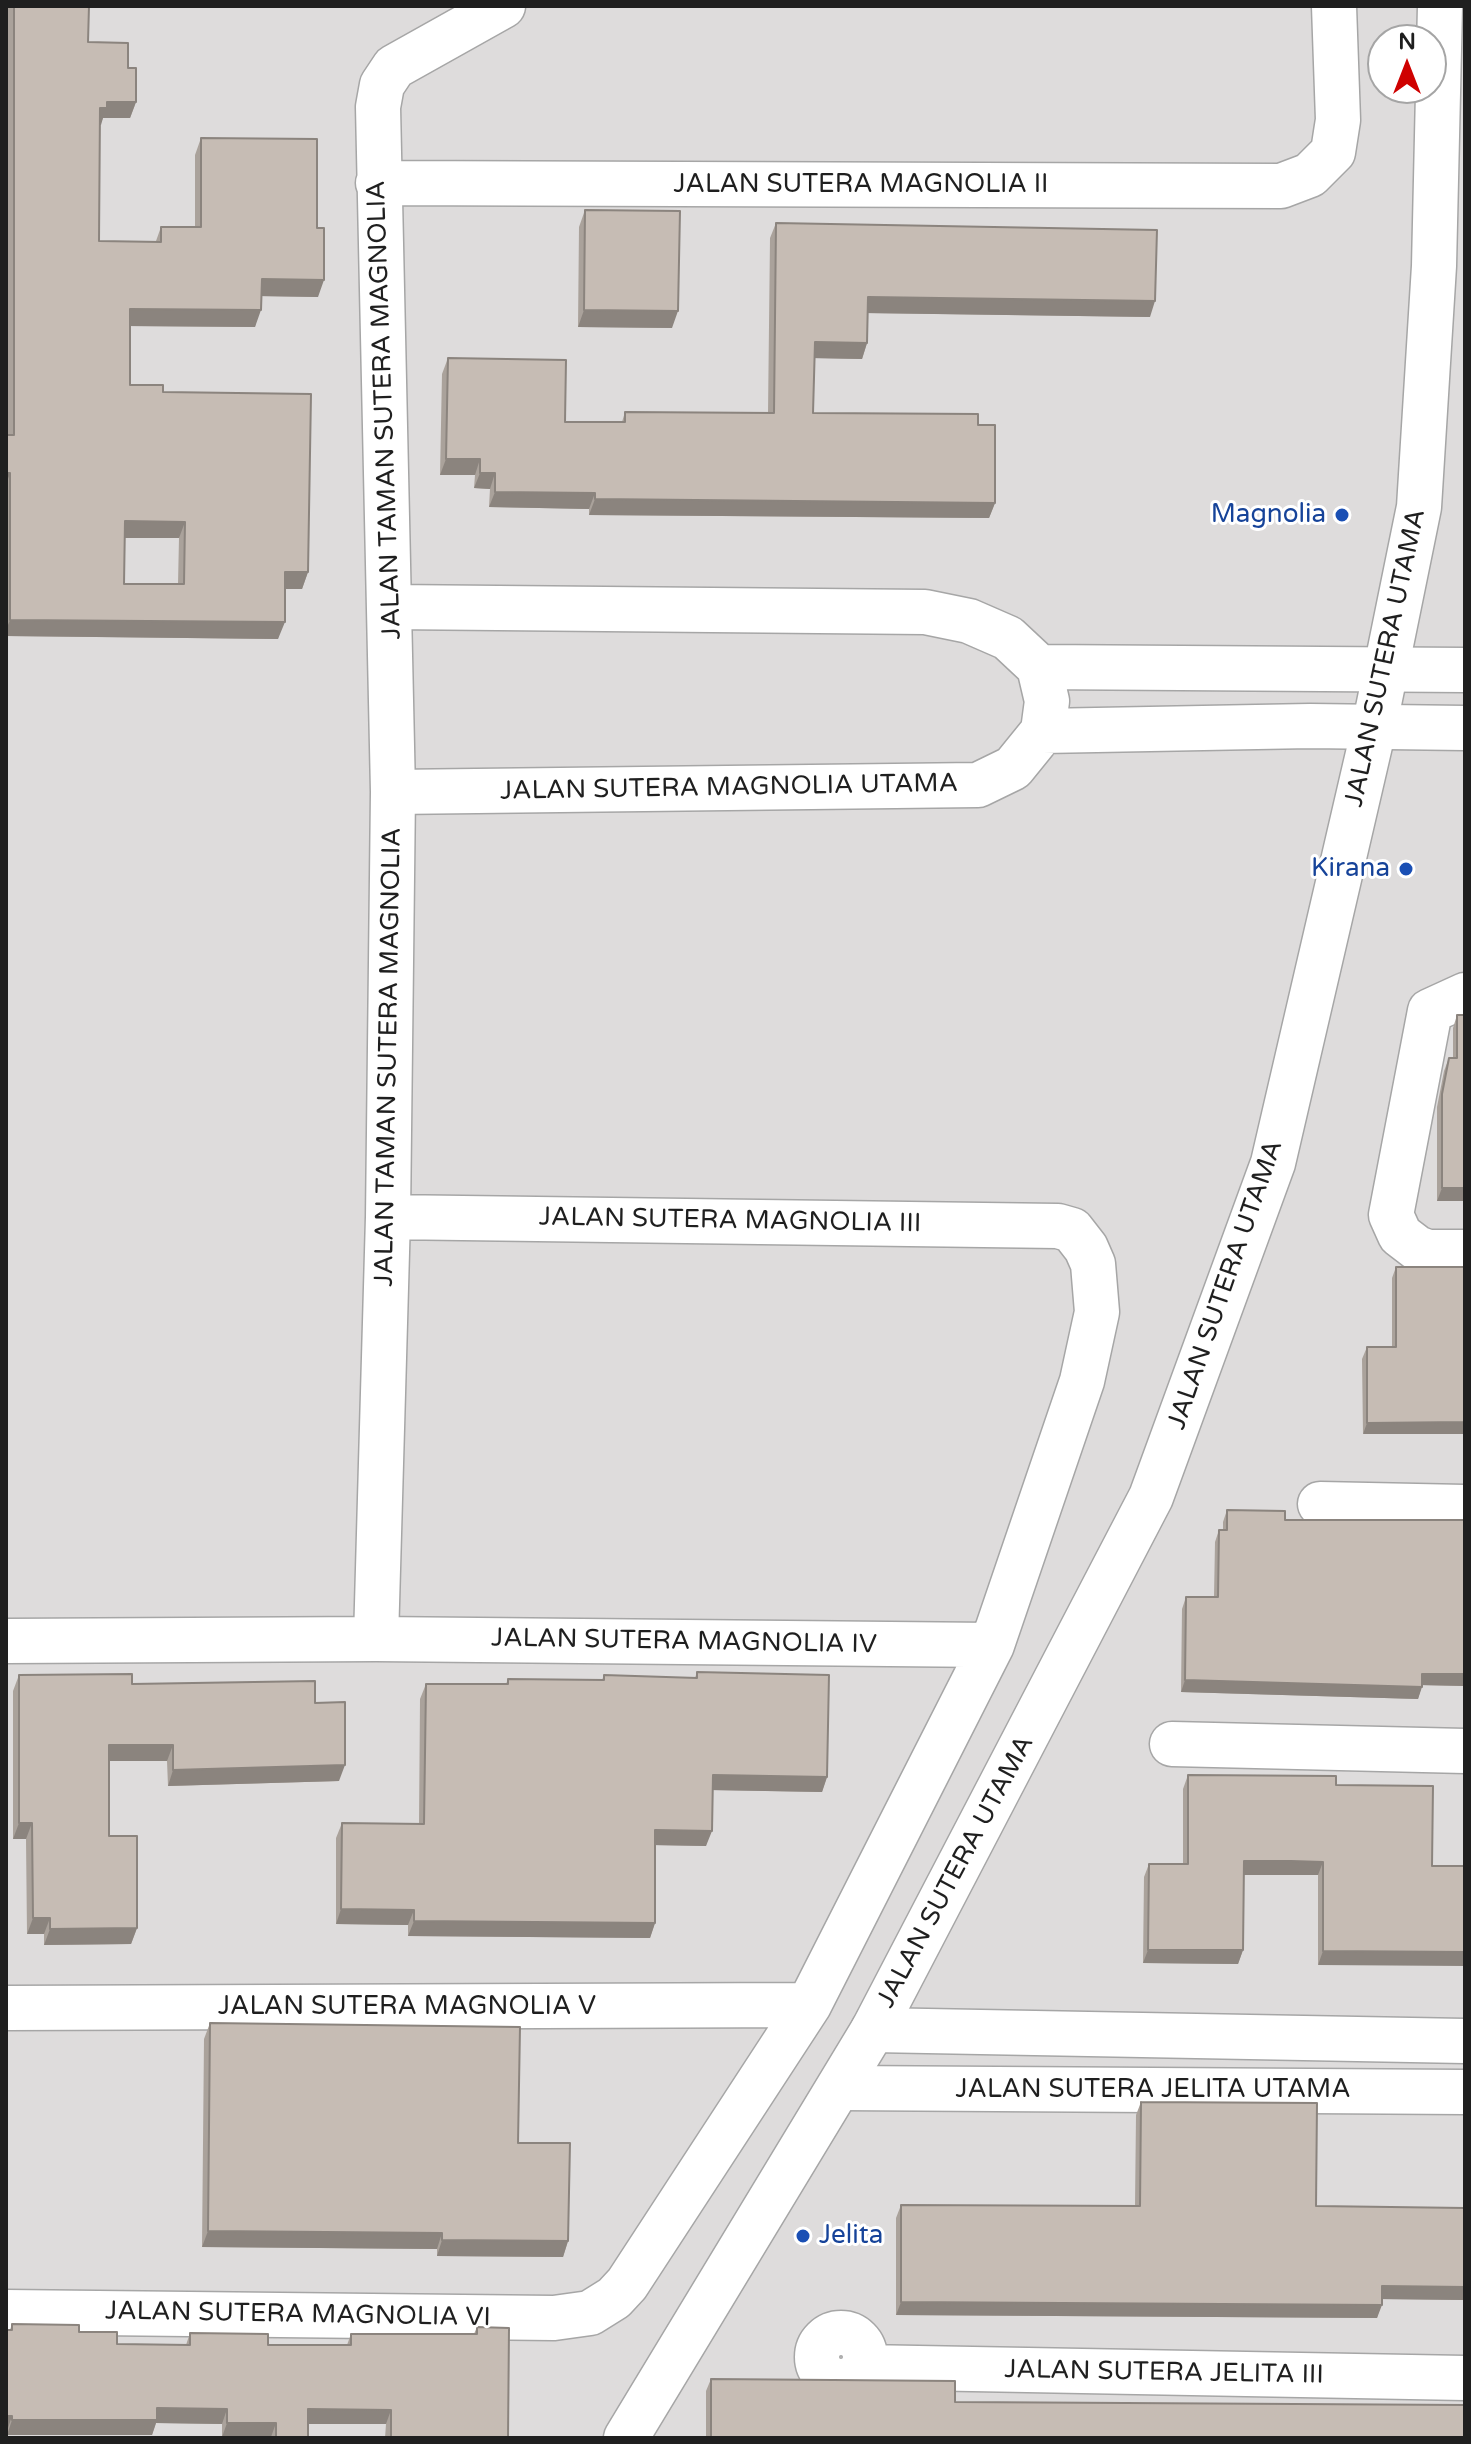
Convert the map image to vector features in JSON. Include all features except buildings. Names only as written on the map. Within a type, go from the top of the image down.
[{"type":"street","name":"JALAN TAMAN SUTERA MAGNOLIA","points":[[376,1639],[388,1217],[393,792],[378,107],[382,85],[394,67],[503,6]]},
{"type":"street","name":"JALAN SUTERA MAGNOLIA II","points":[[378,183],[1281,186],[1310,175],[1333,152],[1338,120],[1334,6]]},
{"type":"street","name":"JALAN SUTERA UTAMA","points":[[626,2438],[873,2030],[1151,1497],[1273,1163],[1374,728],[1419,507],[1434,266],[1440,6]]},
{"type":"street","points":[[391,607],[925,612],[969,621],[1008,638],[1039,667],[1047,701],[1043,731],[1465,728]]},
{"type":"street","points":[[1039,667],[1465,670]]},
{"type":"street","name":"JALAN SUTERA MAGNOLIA UTAMA","points":[[393,792],[978,785],[1013,768],[1043,731]]},
{"type":"street","points":[[1454,1000],[1430,1011],[1392,1222],[1408,1243],[1428,1252],[1465,1252]]},
{"type":"street","name":"JALAN SUTERA MAGNOLIA III","points":[[388,1217],[1058,1226],[1072,1230],[1093,1264],[1097,1312],[1082,1381],[992,1645]]},
{"type":"street","points":[[1320,1504],[1465,1507]]},
{"type":"street","points":[[6,1641],[376,1639]]},
{"type":"street","name":"JALAN SUTERA MAGNOLIA IV","points":[[376,1639],[992,1645]]},
{"type":"street","points":[[809,2005],[992,1645]]},
{"type":"street","points":[[1172,1744],[1465,1751]]},
{"type":"street","name":"JALAN SUTERA MAGNOLIA V","points":[[6,2008],[809,2005]]},
{"type":"street","name":"JALAN SUTERA MAGNOLIA VI","points":[[6,2312],[554,2318],[590,2313],[603,2307],[627,2284],[809,2005]]},
{"type":"street","name":"JALAN SUTERA JELITA UTAMA","points":[[873,2030],[1465,2041]]},
{"type":"street","points":[[1189,2088],[1193,2034]]},
{"type":"street","name":"JALAN SUTERA JELITA UTAMA","points":[[840,2088],[1465,2092]]},
{"type":"street","name":"JALAN SUTERA JELITA III","points":[[863,2367],[1465,2378]]},
{"type":"shaded area","points":[[6,6],[1465,6],[1465,2438],[6,2438]]},
{"type":"place","name":"Magnolia","points":[[1342,515]]},
{"type":"place","name":"Kirana","points":[[1406,869]]},
{"type":"place","name":"Jelita","points":[[803,2236]]}]
